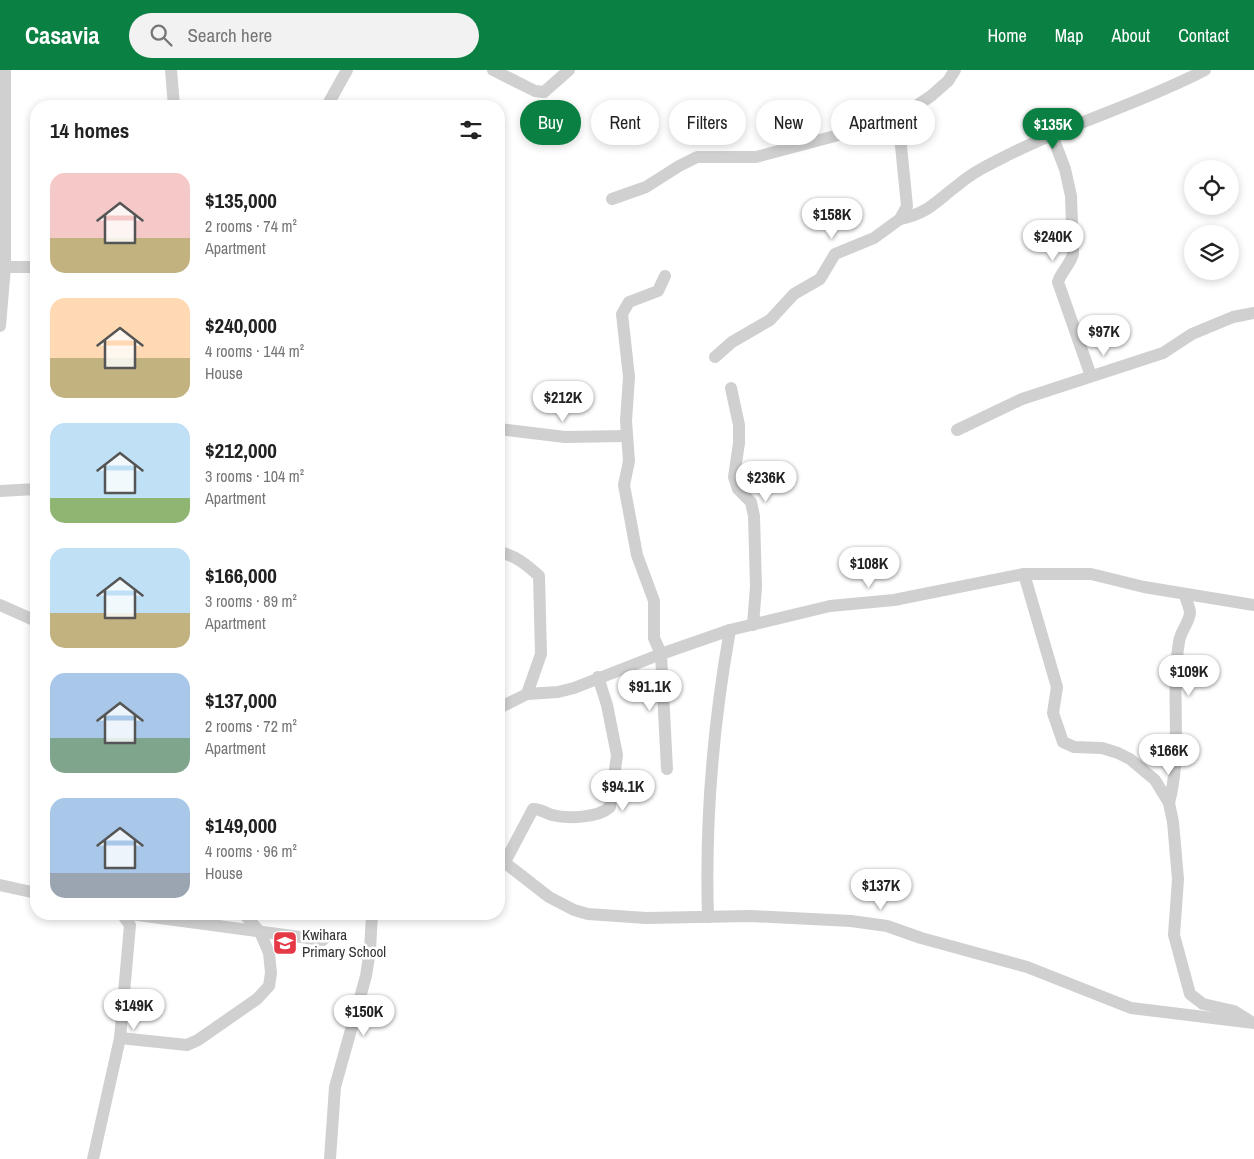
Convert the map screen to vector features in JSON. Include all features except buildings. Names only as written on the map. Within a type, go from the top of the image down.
[{"type":"street","points":[[0,326],[5,267],[5,70]]},
{"type":"street","points":[[171,70],[174,100]]},
{"type":"street","points":[[330,100],[346,70]]},
{"type":"street","points":[[493,70],[535,91],[544,92],[569,70]]},
{"type":"street","points":[[924,100],[948,81],[955,70]]},
{"type":"street","points":[[715,357],[732,342],[770,320],[794,294],[820,279],[835,254],[874,238],[900,219],[925,212],[970,176],[1052,135],[1136,102],[1205,70]]},
{"type":"street","points":[[1052,135],[1065,169],[1071,196],[1072,254],[1058,282],[1091,376]]},
{"type":"street","points":[[612,199],[646,187],[697,157],[756,157],[780,152],[831,136]]},
{"type":"street","points":[[900,219],[907,206],[901,145]]},
{"type":"street","points":[[5,267],[30,268]]},
{"type":"street","points":[[666,276],[658,290],[633,300],[624,308],[623,321],[629,377],[626,436],[629,461],[624,485],[637,556],[654,601],[654,638],[661,654],[667,769]]},
{"type":"street","points":[[958,430],[1014,402],[1163,353],[1192,334],[1233,317],[1254,313]]},
{"type":"street","points":[[731,388],[739,425],[739,444],[734,477],[738,489],[751,502],[754,516],[756,587],[752,625]]},
{"type":"street","points":[[505,431],[565,437],[626,436]]},
{"type":"street","points":[[0,491],[30,489]]},
{"type":"street","points":[[505,553],[524,562],[539,576],[541,654],[527,694]]},
{"type":"street","points":[[505,705],[527,694],[558,692],[730,630],[830,606],[894,600],[1024,574],[1064,572],[1091,574],[1185,594],[1254,605]]},
{"type":"street","points":[[1024,574],[1057,687],[1053,713],[1063,742],[1074,747],[1102,748],[1130,759],[1155,780],[1169,803],[1176,839],[1178,879],[1174,935],[1190,994],[1204,1004],[1234,1011],[1253,1023]]},
{"type":"street","points":[[1169,803],[1174,784],[1178,748],[1174,710],[1179,639],[1190,613],[1185,594]]},
{"type":"street","points":[[0,605],[30,618]]},
{"type":"street","points":[[708,917],[706,856],[712,761],[730,630]]},
{"type":"street","points":[[505,855],[533,809],[552,815],[577,816],[595,814],[610,808],[617,755],[607,704],[598,677]]},
{"type":"street","points":[[505,862],[549,897],[574,910],[588,914],[624,918],[751,916],[887,926],[921,938],[1027,967],[1131,1008],[1253,1023]]},
{"type":"street","points":[[0,885],[30,892]]},
{"type":"street","points":[[93,1159],[120,1038],[128,920]]},
{"type":"street","points":[[154,920],[323,940]]},
{"type":"street","points":[[120,1038],[187,1045],[235,1016],[256,999],[269,986],[271,973],[269,953],[260,932],[249,920]]},
{"type":"street","points":[[330,1159],[336,1087],[366,976],[372,920]]},
{"type":"place","name":"Kwihara Primary School","points":[[285,943]]}]
